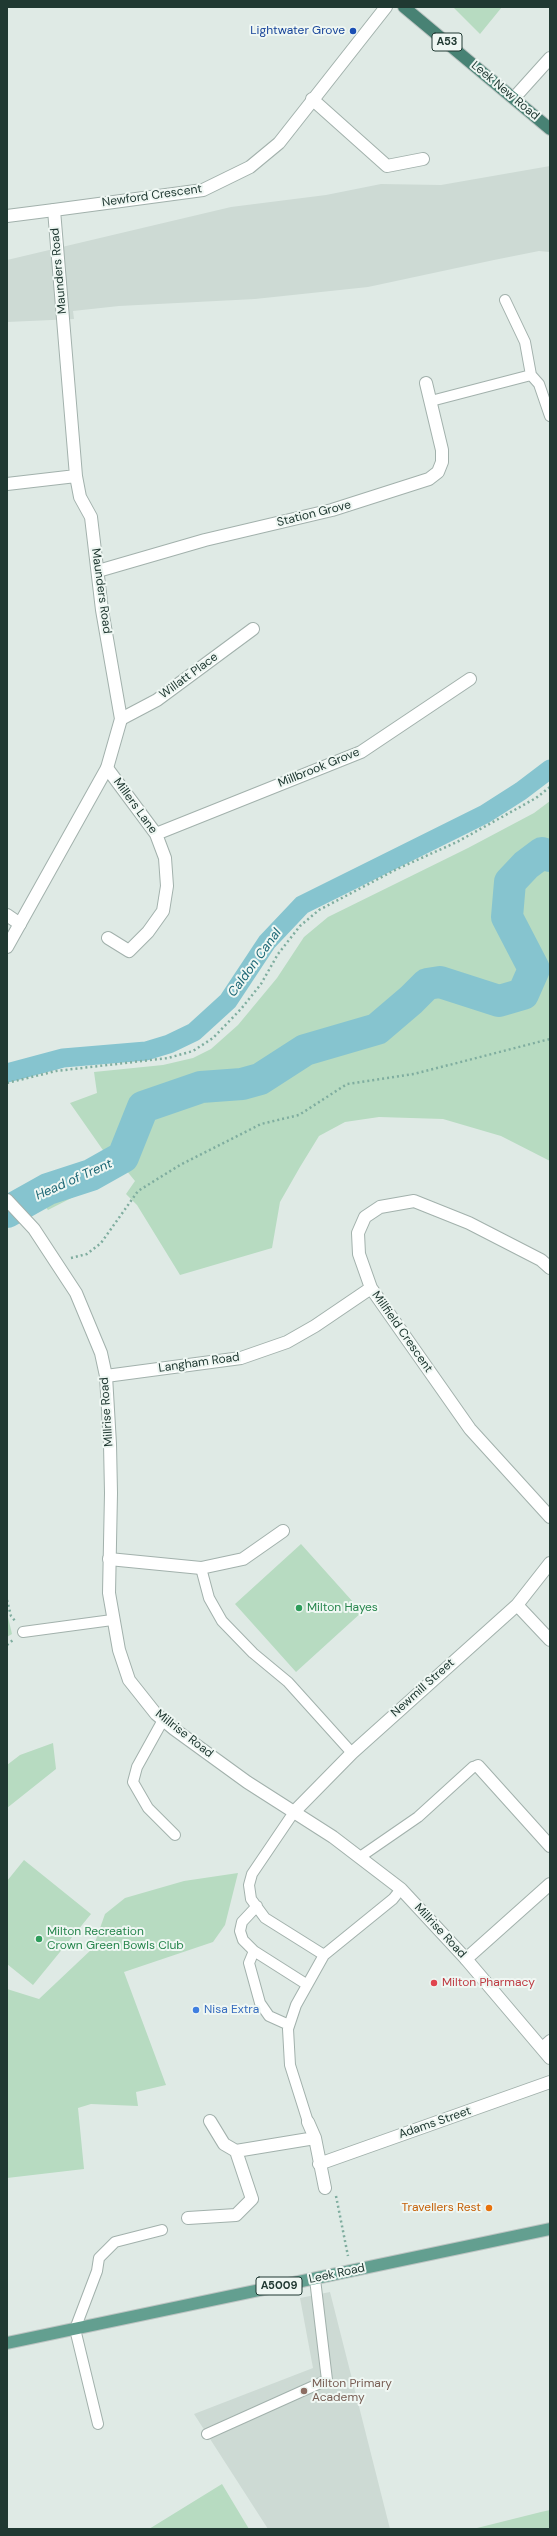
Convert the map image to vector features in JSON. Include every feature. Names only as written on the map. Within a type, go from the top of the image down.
[{"type":"highway","name":"Leek New Road","points":[[404,7],[550,129]]},
{"type":"main road","name":"Leek Road","points":[[7,2343],[315,2279],[550,2228]]},
{"type":"street","name":"Newford Crescent","points":[[7,216],[203,190],[250,167],[279,143],[312,99],[386,7]]},
{"type":"street","points":[[514,98],[550,58]]},
{"type":"street","points":[[312,99],[387,166],[423,159]]},
{"type":"street","name":"Maunders Road","points":[[7,947],[107,768],[121,719],[90,517],[80,496],[76,476],[54,210]]},
{"type":"street","name":"Station Grove","points":[[98,571],[205,540],[332,510],[429,479],[438,472],[442,462],[442,450],[426,383]]},
{"type":"street","points":[[7,484],[76,476]]},
{"type":"street","name":"Willatt Place","points":[[121,719],[157,700],[253,629]]},
{"type":"street","name":"Millbrook Grove","points":[[156,834],[360,752],[470,679]]},
{"type":"street","name":"Millers Lane","points":[[107,768],[156,834],[165,858],[167,886],[163,911],[148,932],[128,951],[108,938]]},
{"type":"street","points":[[7,915],[20,924]]},
{"type":"street","name":"Millrise Road","points":[[7,1200],[26,1220],[76,1293],[90,1324],[106,1376],[111,1493],[108,1593],[119,1650],[130,1680],[145,1701],[163,1720],[247,1782],[360,1857],[401,1889],[546,2044],[550,2058]]},
{"type":"street","name":"Millfield Crescent","points":[[550,1268],[541,1260],[469,1223],[414,1201],[380,1207],[365,1217],[358,1233],[359,1254],[371,1288],[470,1429],[550,1517]]},
{"type":"street","name":"Langham Road","points":[[106,1376],[241,1358],[287,1342],[315,1326],[371,1288]]},
{"type":"street","points":[[109,1559],[201,1568],[243,1559],[283,1532]]},
{"type":"street","name":"Newmill Street","points":[[294,1812],[352,1753],[517,1605],[550,1563]]},
{"type":"street","points":[[517,1605],[550,1640]]},
{"type":"street","points":[[478,1766],[550,1846]]},
{"type":"street","points":[[466,1959],[550,1884]]},
{"type":"street","name":"Adams Street","points":[[319,2164],[550,2082]]},
{"type":"street","points":[[210,2121],[224,2144],[236,2150],[316,2138]]},
{"type":"street","points":[[308,2122],[316,2138],[319,2164],[325,2188]]},
{"type":"street","points":[[188,2218],[236,2214],[252,2199],[236,2150]]},
{"type":"lane","points":[[505,300],[525,342],[531,375],[539,384],[550,416]]},
{"type":"lane","points":[[431,401],[531,375]]},
{"type":"lane","points":[[201,1568],[209,1598],[222,1621],[254,1653],[288,1682],[352,1753]]},
{"type":"lane","points":[[23,1632],[112,1620]]},
{"type":"lane","points":[[163,1720],[137,1767],[132,1782],[148,1808],[175,1835]]},
{"type":"lane","points":[[360,1857],[421,1815],[473,1767],[478,1766]]},
{"type":"lane","points":[[294,1812],[252,1874],[249,1885],[251,1899],[265,1918],[324,1955]]},
{"type":"lane","points":[[308,2122],[290,2065],[289,2025],[306,1984],[324,1955],[393,1899],[401,1889]]},
{"type":"lane","points":[[257,1906],[242,1922],[240,1931],[243,1940],[254,1951],[306,1984]]},
{"type":"lane","points":[[254,1951],[249,1963],[260,2004],[269,2016],[289,2025]]},
{"type":"lane","points":[[98,2424],[75,2329],[97,2270],[99,2258],[115,2242],[162,2230]]},
{"type":"lane","points":[[207,2434],[327,2380],[315,2279]]},
{"type":"path","points":[[7,1083],[56,1071],[168,1058],[193,1051],[213,1038],[241,1009],[295,932],[319,910],[397,869],[457,842],[536,798],[550,787]]},
{"type":"path","points":[[55,1261],[87,1254],[101,1243],[138,1191],[180,1165],[261,1124],[299,1115],[347,1084],[414,1074],[550,1039]]},
{"type":"path","points":[[325,2188],[334,2186],[352,2271]]},
{"type":"shaded area","points":[[550,166],[550,252],[539,251],[368,287],[255,299],[119,306],[73,311],[74,319],[7,322],[7,260],[231,207],[326,195],[381,184],[441,185]]},
{"type":"shaded area","name":"Milton Primary Academy","points":[[330,2292],[390,2529],[268,2529],[194,2414],[313,2368],[300,2298]]},
{"type":"green space","points":[[453,7],[502,7],[480,34]]},
{"type":"green space","points":[[550,801],[550,1161],[501,1136],[443,1119],[379,1117],[345,1122],[319,1136],[300,1167],[280,1202],[272,1248],[180,1275],[137,1205],[126,1194],[135,1181],[126,1170],[48,1210],[30,1189],[105,1153],[70,1103],[97,1093],[94,1072],[163,1065],[193,1058],[211,1049],[238,1025],[277,978],[304,937],[328,917],[468,848],[534,813]]},
{"type":"green space","name":"Milton Hayes","points":[[301,1544],[362,1612],[296,1672],[235,1604]]},
{"type":"green space","points":[[7,1613],[12,1634],[7,1637]]},
{"type":"green space","points":[[53,1743],[56,1769],[7,1808],[7,1765],[20,1755]]},
{"type":"green space","name":"Milton Recreation Crown Green Bowls Club","points":[[24,1860],[91,1914],[33,1985],[7,1964],[7,1881]]},
{"type":"green space","points":[[238,1873],[225,1925],[213,1942],[124,1972],[166,2085],[136,2092],[138,2106],[91,2104],[78,2108],[84,2169],[7,2178],[7,1989],[39,1999],[93,1948],[105,1914],[125,1898],[184,1881]]},
{"type":"green space","points":[[222,2484],[249,2529],[149,2529]]},
{"type":"green space","points":[[550,2510],[550,2529],[473,2529],[541,2512]]},
{"type":"waterway","name":"Caldon Canal","points":[[7,1073],[63,1058],[146,1051],[169,1044],[194,1032],[228,1001],[267,942],[302,905],[485,814],[521,791],[550,769]]},
{"type":"waterway","name":"Head of Trent","points":[[7,1212],[48,1189],[91,1175],[123,1157],[143,1107],[201,1087],[242,1084],[260,1079],[305,1050],[377,1029],[427,984],[440,982],[499,1001],[523,994],[534,969],[507,917],[510,882],[526,865],[542,853],[550,856]]},
{"type":"place","name":"Lightwater Grove","points":[[353,31]]},
{"type":"place","name":"Milton Hayes","points":[[299,1608]]},
{"type":"place","name":"Milton Recreation Crown Green Bowls Club","points":[[39,1939]]},
{"type":"place","name":"Milton Pharmacy","points":[[434,1983]]},
{"type":"place","name":"Nisa Extra","points":[[196,2010]]},
{"type":"place","name":"Travellers Rest","points":[[489,2208]]},
{"type":"place","name":"Milton Primary Academy","points":[[304,2391]]}]
